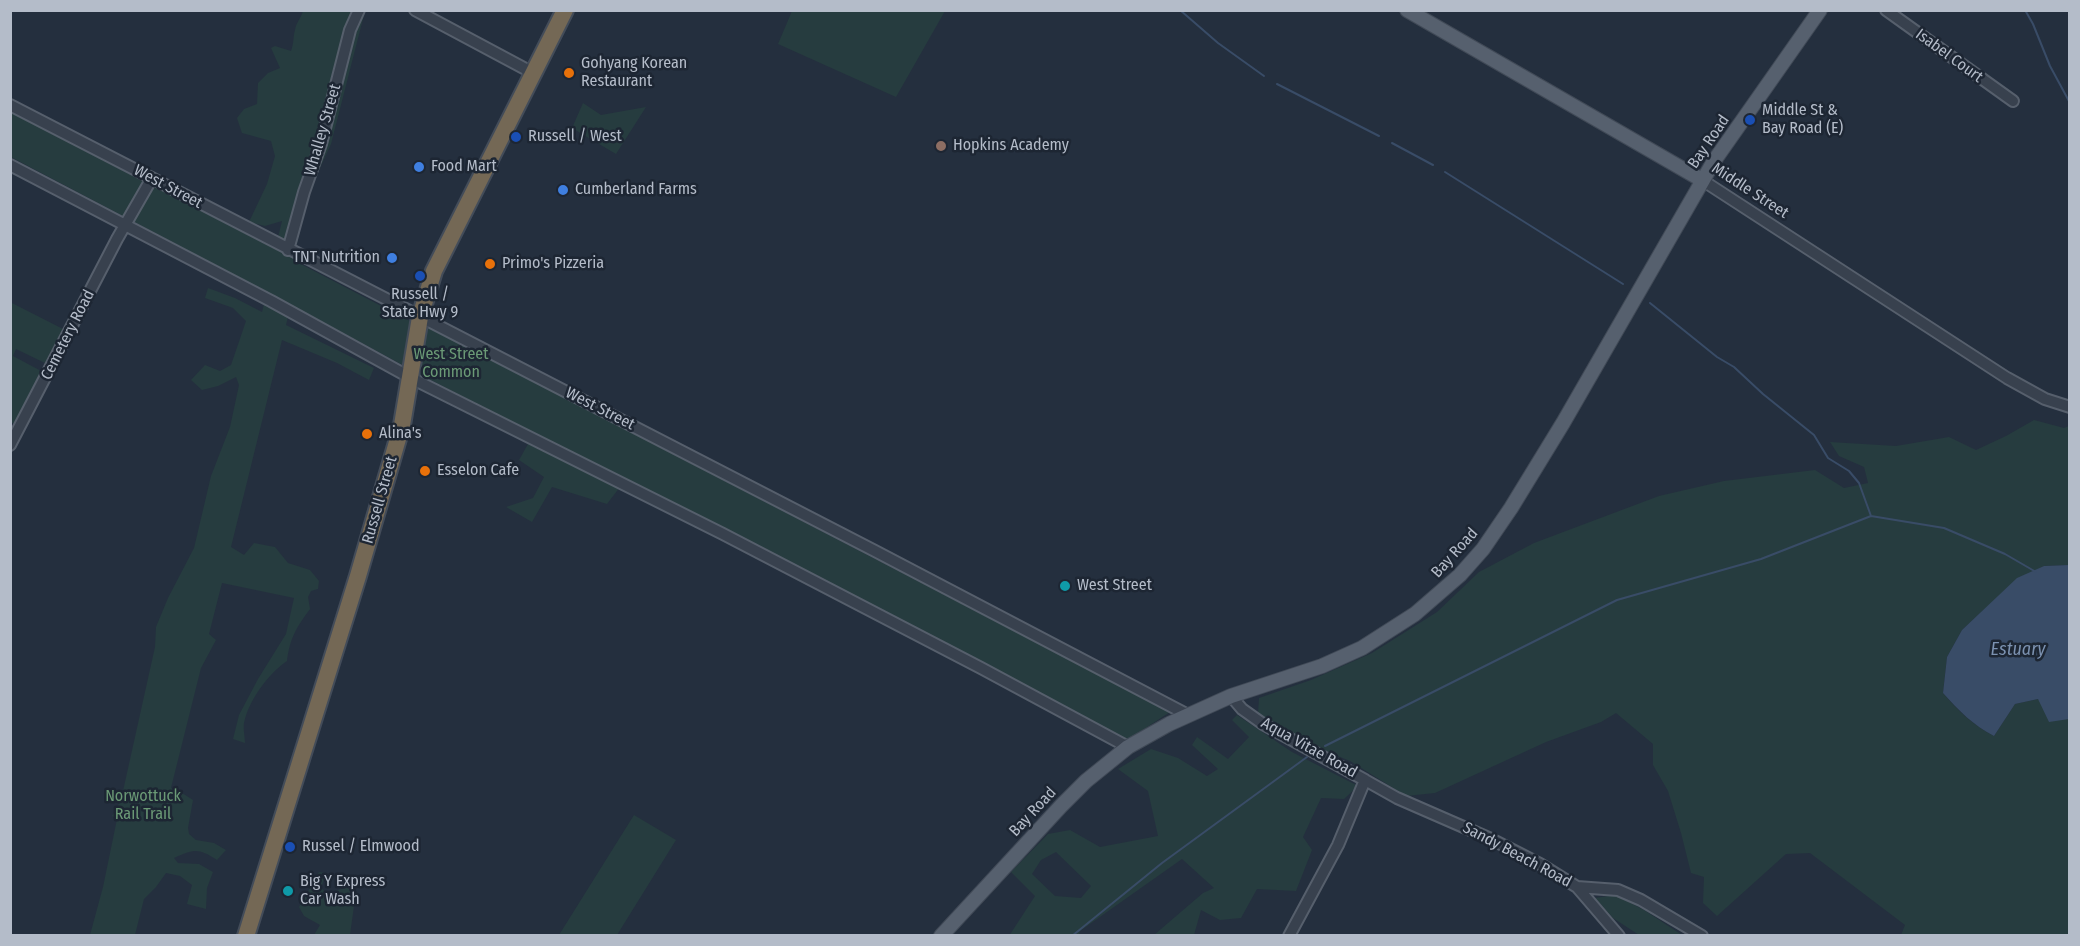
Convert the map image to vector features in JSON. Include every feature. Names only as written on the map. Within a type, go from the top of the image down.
[{"type":"highway","name":"Russell Street","points":[[246,936],[402,425],[420,317],[434,271],[565,10]]},
{"type":"main road","name":"Middle Street","points":[[1407,10],[1702,180]]},
{"type":"main road","name":"Bay Road","points":[[941,936],[1078,789],[1128,747],[1152,732],[1231,696],[1322,666],[1362,648],[1416,614],[1448,587],[1472,562],[1502,523],[1563,423],[1702,180],[1820,10]]},
{"type":"street","name":"Whalley Street","points":[[288,250],[304,192],[321,144],[350,30],[359,10]]},
{"type":"street","points":[[415,10],[533,72]]},
{"type":"street","name":"Isabel Court","points":[[1886,10],[2013,101]]},
{"type":"street","name":"West Street","points":[[10,105],[1188,715]]},
{"type":"street","points":[[10,165],[271,301],[411,378],[723,534],[1128,747]]},
{"type":"street","name":"Cemetery Road","points":[[10,445],[124,224],[152,178]]},
{"type":"street","name":"Middle Street","points":[[1702,180],[2007,378],[2036,394],[2070,407]]},
{"type":"street","name":"Aqua Vitae Road","points":[[1231,696],[1242,709],[1263,724],[1365,780],[1338,845],[1289,936]]},
{"type":"street","name":"Sandy Beach Road","points":[[1365,780],[1396,798],[1491,839],[1540,864],[1577,887],[1618,890],[1641,900],[1702,936]]},
{"type":"street","points":[[1577,887],[1619,936]]},
{"type":"green space","points":[[792,10],[945,11],[896,97],[778,44]]},
{"type":"green space","points":[[303,11],[365,11],[331,144],[309,192],[293,260],[408,320],[434,330],[1170,712],[1126,741],[425,377],[291,305],[286,325],[374,368],[369,380],[337,363],[282,340],[231,547],[244,555],[254,543],[275,547],[288,563],[310,570],[319,581],[318,589],[311,591],[308,597],[310,609],[294,634],[287,661],[266,680],[250,705],[244,723],[245,743],[233,739],[239,715],[286,634],[294,598],[222,583],[209,634],[216,640],[201,668],[171,788],[193,800],[189,834],[196,840],[214,843],[226,850],[217,860],[196,851],[174,858],[178,863],[199,864],[213,872],[207,888],[206,909],[187,904],[192,885],[180,876],[166,873],[144,899],[135,935],[90,935],[117,819],[112,816],[121,800],[155,647],[156,627],[194,548],[211,476],[230,427],[239,385],[236,377],[218,386],[202,390],[191,380],[205,365],[220,371],[231,365],[246,321],[233,308],[205,298],[208,288],[235,298],[262,312],[267,292],[11,157],[10,112],[275,249],[282,221],[265,226],[249,222],[267,184],[275,156],[271,141],[242,133],[237,118],[244,109],[257,104],[258,83],[268,73],[280,68],[271,48],[275,46],[291,51],[296,27]]},
{"type":"green space","points":[[583,103],[601,115],[646,107],[616,154],[572,128]]},
{"type":"green space","points":[[10,302],[65,330],[47,364],[16,349],[13,356],[43,372],[15,424],[10,422]]},
{"type":"green space","points":[[2034,420],[2064,428],[2069,426],[2069,565],[2044,566],[2015,581],[1962,630],[1947,657],[1943,693],[1966,717],[1994,736],[2015,704],[2038,699],[2069,719],[2069,935],[1901,935],[1905,925],[1810,853],[1786,854],[1717,916],[1703,903],[1704,877],[1691,873],[1668,791],[1653,765],[1653,744],[1616,713],[1601,722],[1546,742],[1435,793],[1406,796],[1350,761],[1311,745],[1258,714],[1259,698],[1311,680],[1372,653],[1437,612],[1479,572],[1534,543],[1659,496],[1724,481],[1815,470],[1844,488],[1868,483],[1864,467],[1839,456],[1830,442],[1896,446],[1949,437],[1976,450]]},
{"type":"green space","points":[[528,444],[620,487],[607,504],[552,487],[532,522],[506,507],[533,498],[544,477],[519,460]]},
{"type":"green space","points":[[1237,715],[1292,752],[1358,786],[1344,799],[1321,798],[1303,837],[1312,850],[1296,891],[1257,889],[1241,918],[1220,920],[1201,910],[1194,935],[1154,935],[1203,893],[1214,888],[1182,859],[1080,931],[1079,935],[1009,936],[1035,896],[1011,872],[1048,834],[1070,830],[1100,847],[1158,836],[1148,791],[1118,769],[1151,749],[1178,758],[1207,776],[1218,769],[1192,745],[1197,737],[1228,759],[1249,737],[1232,720]],"holes":[[[1056,852],[1091,886],[1081,898],[1055,896],[1032,874],[1041,860]]]},
{"type":"green space","points":[[634,815],[676,840],[617,935],[559,935]]},
{"type":"green space","points":[[319,872],[326,873],[321,888],[327,893],[352,886],[354,906],[350,935],[314,935],[320,925],[304,916],[299,907]]},
{"type":"green space","points":[[1615,895],[1644,910],[1682,935],[1639,935],[1613,918],[1595,898]]},
{"type":"water","name":"Estuary","points":[[2069,565],[2069,719],[2049,722],[2038,699],[2015,704],[1994,736],[1967,717],[1943,693],[1947,657],[1962,630],[2017,578],[2044,566]]},
{"type":"waterway","points":[[1180,10],[1218,43],[1264,76]]},
{"type":"waterway","points":[[2025,10],[2050,66],[2070,103]]},
{"type":"waterway","points":[[1277,84],[1379,136]]},
{"type":"waterway","points":[[1392,143],[1433,165]]},
{"type":"waterway","points":[[1445,172],[1623,284]]},
{"type":"waterway","points":[[1650,303],[1717,357],[1734,367],[1814,435],[1828,458],[1849,471],[1859,483],[1871,516]]},
{"type":"waterway","points":[[1325,746],[1617,600],[1761,559],[1871,516],[1944,528],[2005,554],[2036,572]]},
{"type":"waterway","points":[[1072,936],[1162,863],[1307,757]]},
{"type":"place","name":"Gohyang Korean Restaurant","points":[[569,73]]},
{"type":"place","name":"Middle St & Bay Road (E)","points":[[1750,120]]},
{"type":"place","name":"Russell / West","points":[[516,137]]},
{"type":"place","name":"Hopkins Academy","points":[[941,146]]},
{"type":"place","name":"Food Mart","points":[[419,167]]},
{"type":"place","name":"Cumberland Farms","points":[[563,190]]},
{"type":"place","name":"TNT Nutrition","points":[[392,258]]},
{"type":"place","name":"Primo's Pizzeria","points":[[490,264]]},
{"type":"place","name":"Russell / State Hwy 9","points":[[420,276]]},
{"type":"place","name":"Alina's","points":[[367,434]]},
{"type":"place","name":"Esselon Cafe","points":[[425,471]]},
{"type":"place","name":"West Street","points":[[1065,586]]},
{"type":"place","name":"Russel / Elmwood","points":[[290,847]]},
{"type":"place","name":"Big Y Express Car Wash","points":[[288,891]]},
{"type":"park label","name":"West Street Common","points":[[451,364]]},
{"type":"park label","name":"Norwottuck Rail Trail","points":[[143,806]]}]
